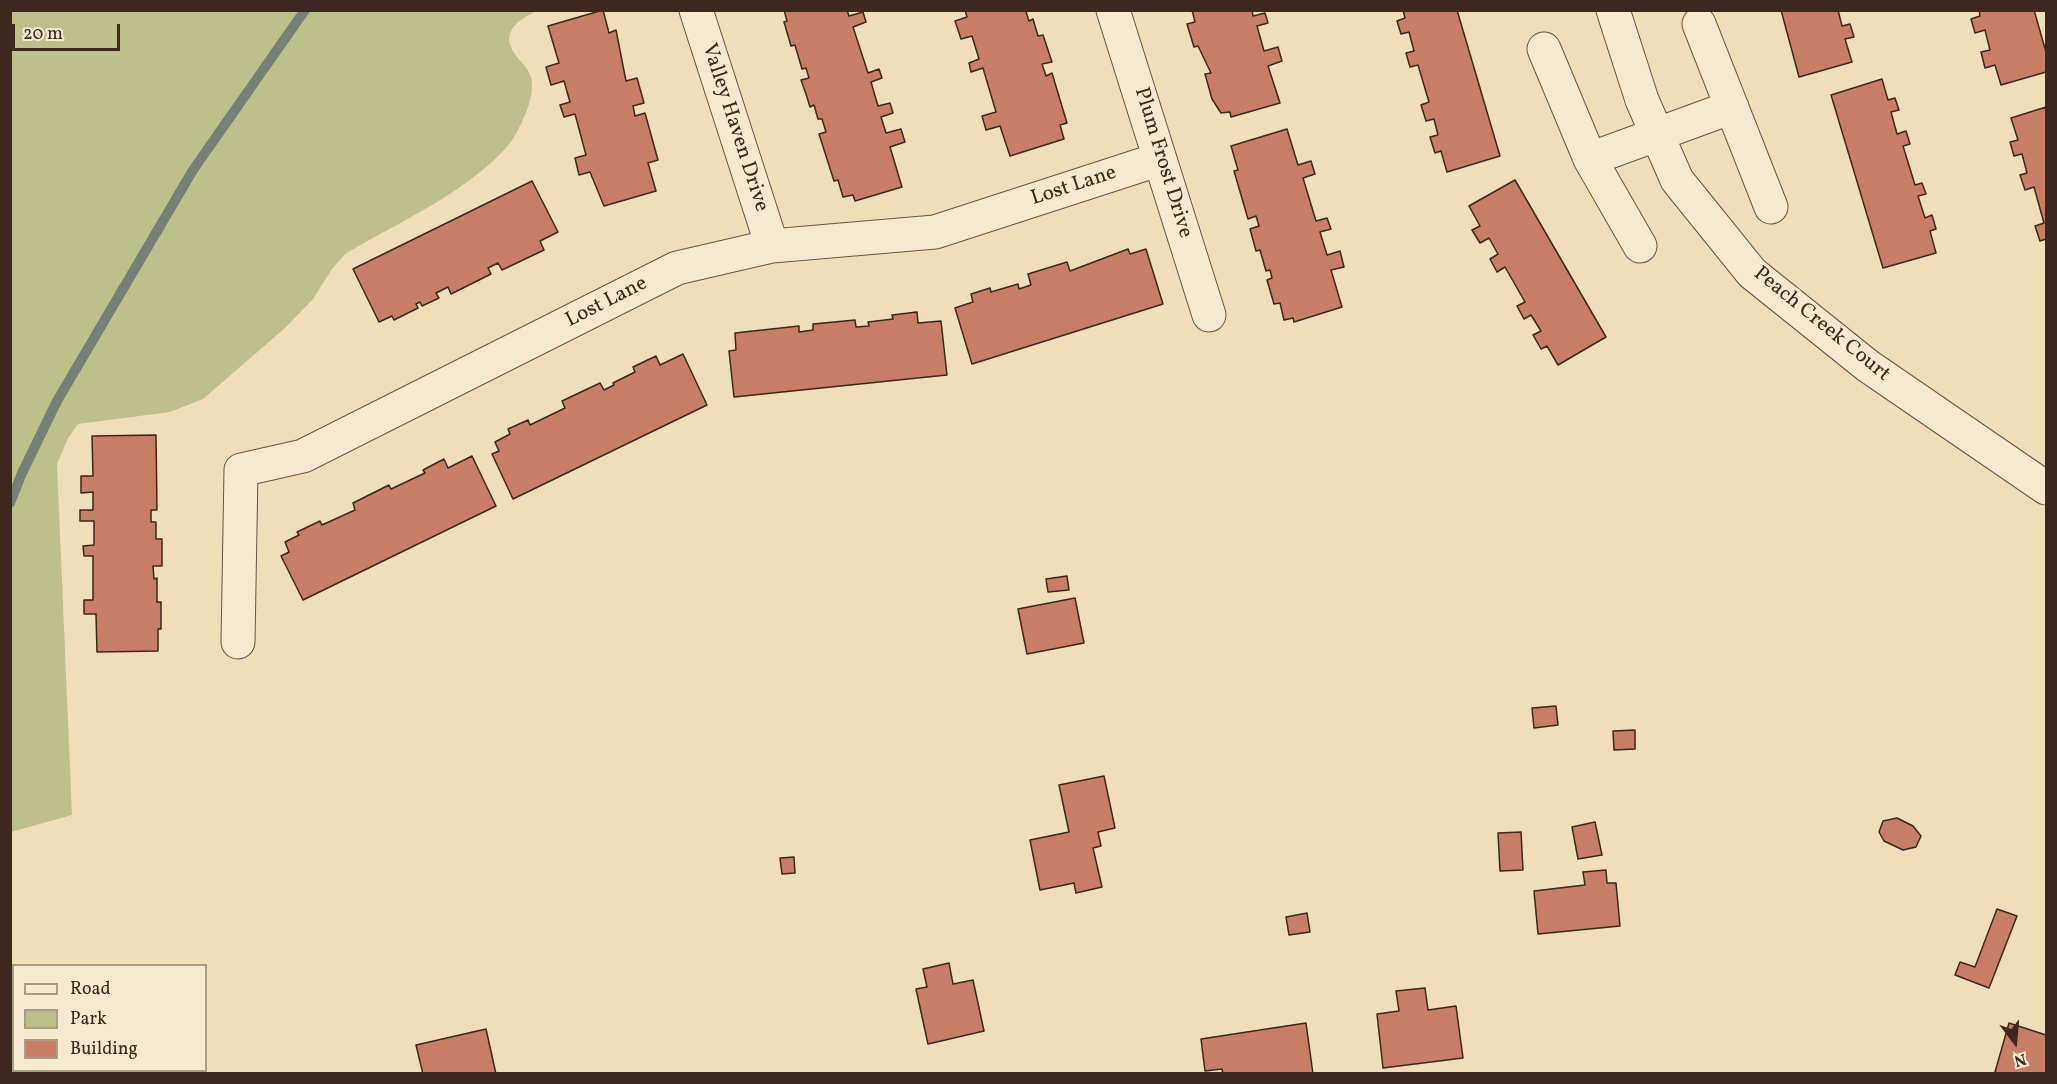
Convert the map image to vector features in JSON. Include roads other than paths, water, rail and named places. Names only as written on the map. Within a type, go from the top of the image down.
[{"type":"street","name":"Valley Haven Drive","points":[[696,10],[772,246]]},
{"type":"street","name":"Plum Frost Drive","points":[[1113,10],[1209,315]]},
{"type":"street","name":"Peach Creek Court","points":[[1613,10],[1642,100],[1677,180],[1752,273],[1868,366],[2046,488]]},
{"type":"street","points":[[1699,24],[1771,207]]},
{"type":"street","points":[[1544,49],[1590,159],[1640,246]]},
{"type":"street","points":[[1590,159],[1732,107]]},
{"type":"street","name":"Lost Lane","points":[[238,642],[241,470],[303,456],[677,268],[772,246],[935,232],[1160,159]]},
{"type":"waterway","points":[[10,503],[57,401],[193,170],[305,10]]}]
